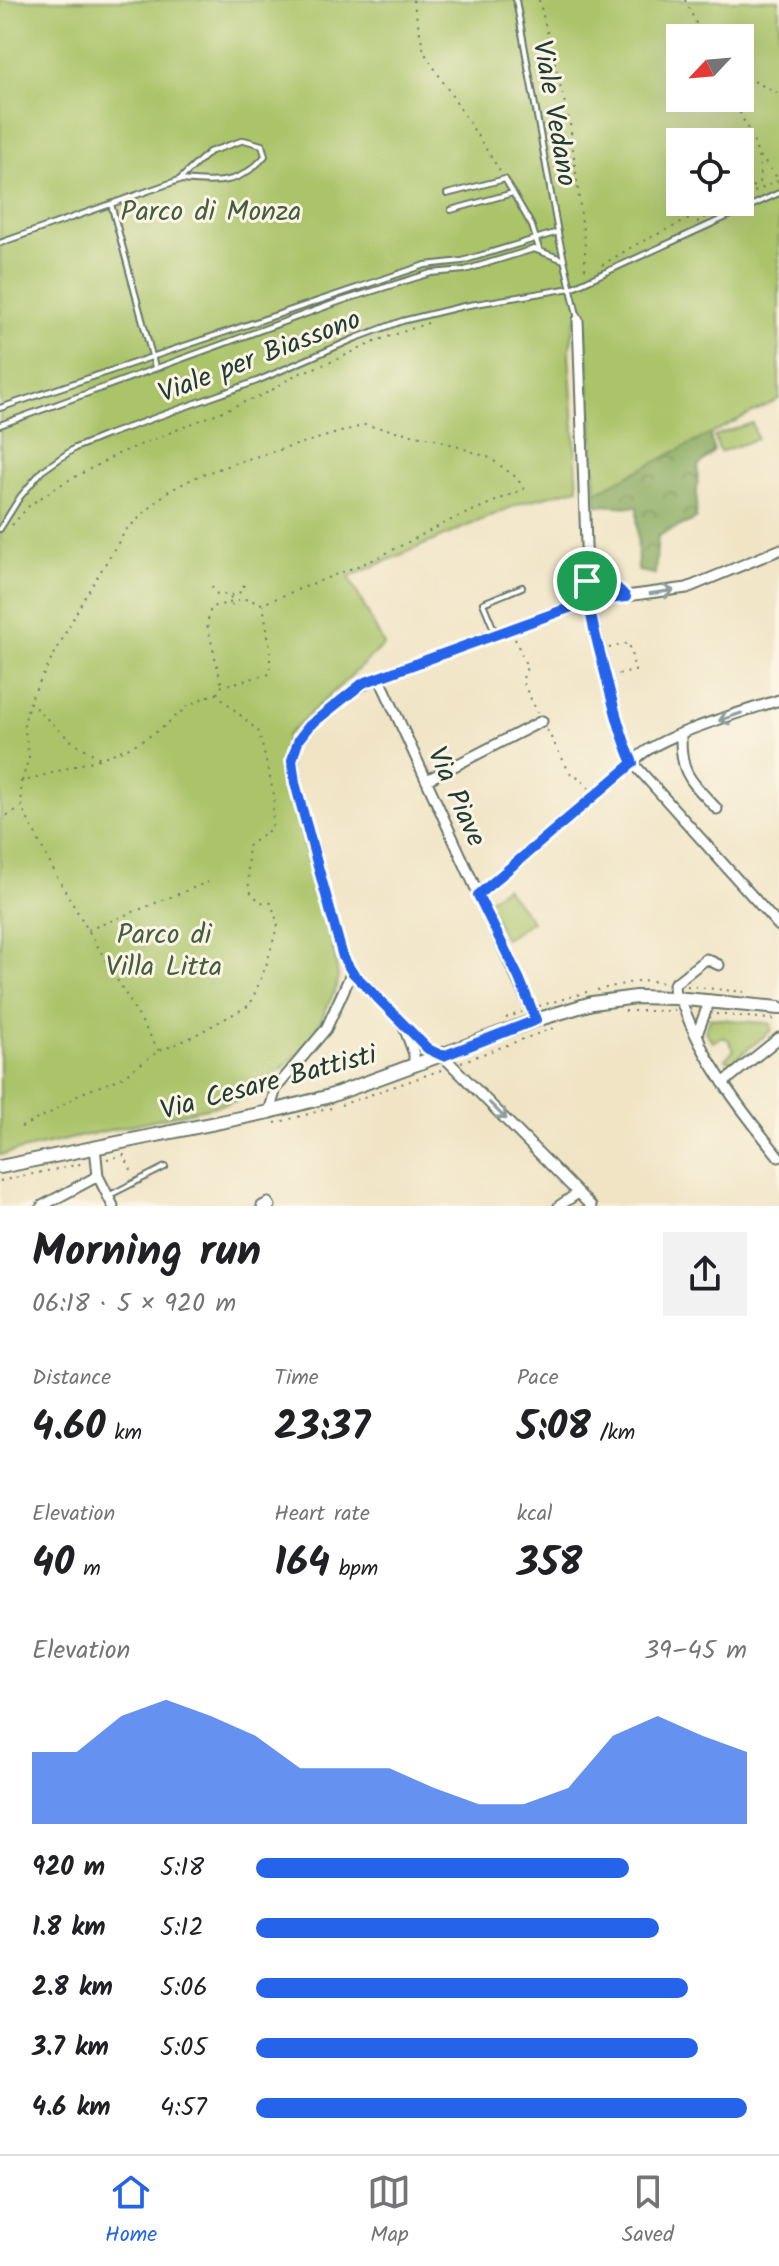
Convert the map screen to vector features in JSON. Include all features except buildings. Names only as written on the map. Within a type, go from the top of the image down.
[{"type":"main road","name":"Via Cesare Battisti","points":[[0,1167],[96,1154],[267,1118],[414,1066],[448,1061],[536,1020],[592,1003],[636,997],[678,998],[779,1008]]},
{"type":"street","points":[[578,320],[588,601],[622,737],[633,763],[779,926]]},
{"type":"street","points":[[591,1206],[448,1061],[428,1049],[352,972],[343,957],[295,783],[292,760],[299,739],[309,726],[363,683],[588,601],[687,588],[779,550]]},
{"type":"street","points":[[587,581],[607,581],[617,585],[626,597]]},
{"type":"street","name":"Via Piave","points":[[379,677],[536,1020]]},
{"type":"street","points":[[478,895],[633,763],[638,755],[681,734],[779,700]]},
{"type":"street","points":[[427,780],[542,721]]},
{"type":"street","points":[[681,734],[680,759],[687,776],[717,809]]},
{"type":"street","points":[[719,965],[706,959],[687,972],[674,984],[678,998],[703,1053],[779,1157]]},
{"type":"street","points":[[267,1118],[276,1088],[326,1029],[352,972]]},
{"type":"street","points":[[703,1053],[697,1034],[710,1000]]},
{"type":"street","points":[[402,1023],[414,1054],[414,1066]]},
{"type":"street","points":[[723,1083],[779,1038]]},
{"type":"street","points":[[96,1154],[98,1176],[113,1206]]},
{"type":"street","points":[[42,1206],[98,1176]]},
{"type":"street","points":[[559,1206],[578,1193]]},
{"type":"street","points":[[262,1206],[268,1203],[270,1206]]},
{"type":"lane","name":"Viale Vedano","points":[[516,0],[558,232],[578,320]]},
{"type":"lane","points":[[0,243],[179,180],[209,152],[244,140],[262,145],[265,156],[253,170],[219,183],[179,180]]},
{"type":"lane","points":[[447,194],[505,179],[540,250]]},
{"type":"lane","points":[[451,210],[513,193]]},
{"type":"lane","name":"Viale per Biassono","points":[[0,529],[20,497],[42,471],[75,448],[257,381],[402,321],[464,306],[571,288],[779,193]]},
{"type":"lane","points":[[111,204],[155,367]]},
{"type":"lane","points":[[0,408],[425,265],[462,261],[558,232]]},
{"type":"lane","points":[[0,425],[341,301],[431,273],[465,270],[534,249],[564,260]]},
{"type":"lane","points":[[496,635],[483,603],[522,587]]},
{"type":"lane","points":[[108,1196],[165,1167]]},
{"type":"path","points":[[413,0],[424,52],[505,179]]},
{"type":"path","points":[[539,0],[570,124],[585,247],[585,280]]},
{"type":"path","points":[[685,0],[696,24]]},
{"type":"path","points":[[754,81],[779,94]]},
{"type":"path","points":[[739,112],[762,170],[759,182],[754,186]]},
{"type":"path","points":[[754,191],[779,180],[757,151]]},
{"type":"path","points":[[602,265],[635,245],[696,216]]},
{"type":"path","points":[[10,526],[30,505],[118,454],[269,392],[295,375],[379,340],[424,326],[435,319]]},
{"type":"path","points":[[159,1051],[57,877],[22,808],[21,782],[29,757],[24,725],[29,702],[83,600],[126,530],[167,492],[200,475],[365,425],[436,439],[490,458],[517,478],[524,489],[453,519],[375,559],[262,604],[247,599],[211,607],[207,624],[222,686]]},
{"type":"path","points":[[212,586],[217,594],[230,595],[241,592],[245,582]]},
{"type":"path","points":[[230,595],[233,610]]},
{"type":"path","points":[[21,782],[127,750],[161,728],[191,702],[217,694],[222,686],[270,674],[270,647],[262,604]]},
{"type":"path","points":[[511,629],[527,667],[522,681],[542,721],[570,773],[596,794]]},
{"type":"path","points":[[599,650],[629,643],[637,671],[606,677]]},
{"type":"path","points":[[21,1127],[79,1094],[119,1079],[159,1051],[250,1005],[278,924],[271,903],[260,902],[249,890],[247,847],[272,828],[274,795],[259,732],[217,694]]},
{"type":"path","points":[[29,702],[70,740],[100,758]]},
{"type":"path","points":[[0,820],[22,808]]},
{"type":"path","points":[[88,930],[208,882]]},
{"type":"path","points":[[618,1011],[649,1009],[685,1012]]},
{"type":"path","points":[[705,1013],[779,1020]]},
{"type":"path","points":[[267,1118],[325,1110],[448,1061],[560,1025]]},
{"type":"path","points":[[0,1181],[96,1154],[124,1155],[137,1181]]},
{"type":"green space","points":[[0,0],[779,0],[779,399],[596,492],[585,318],[575,320],[569,354],[578,488],[521,503],[349,577],[384,645],[287,735],[281,768],[332,940],[338,977],[336,988],[320,1022],[300,1052],[253,1095],[0,1155]]},
{"type":"green space","points":[[590,398],[707,424],[714,451],[698,466],[696,519],[658,536],[655,574],[638,571],[637,507],[597,505]]},
{"type":"green space","points":[[752,423],[757,439],[720,452],[714,436]]},
{"type":"green space","points":[[505,887],[532,921],[505,939],[487,901]]},
{"type":"green space","points":[[710,1018],[771,1024],[772,1030],[731,1062],[725,1059],[734,1050],[728,1039],[721,1037],[713,1042],[705,1031]]},
{"type":"route","points":[[587,581],[588,601],[593,626],[622,737],[633,763],[478,895],[536,1020],[443,1056],[428,1049],[352,972],[343,957],[295,783],[292,760],[299,739],[309,726],[363,683],[588,601],[626,597],[617,585],[607,581],[587,581]]},
{"type":"park label","name":"Parco di Monza","points":[[211,210]]},
{"type":"park label","name":"Parco di Villa Litta","points":[[164,949]]}]
